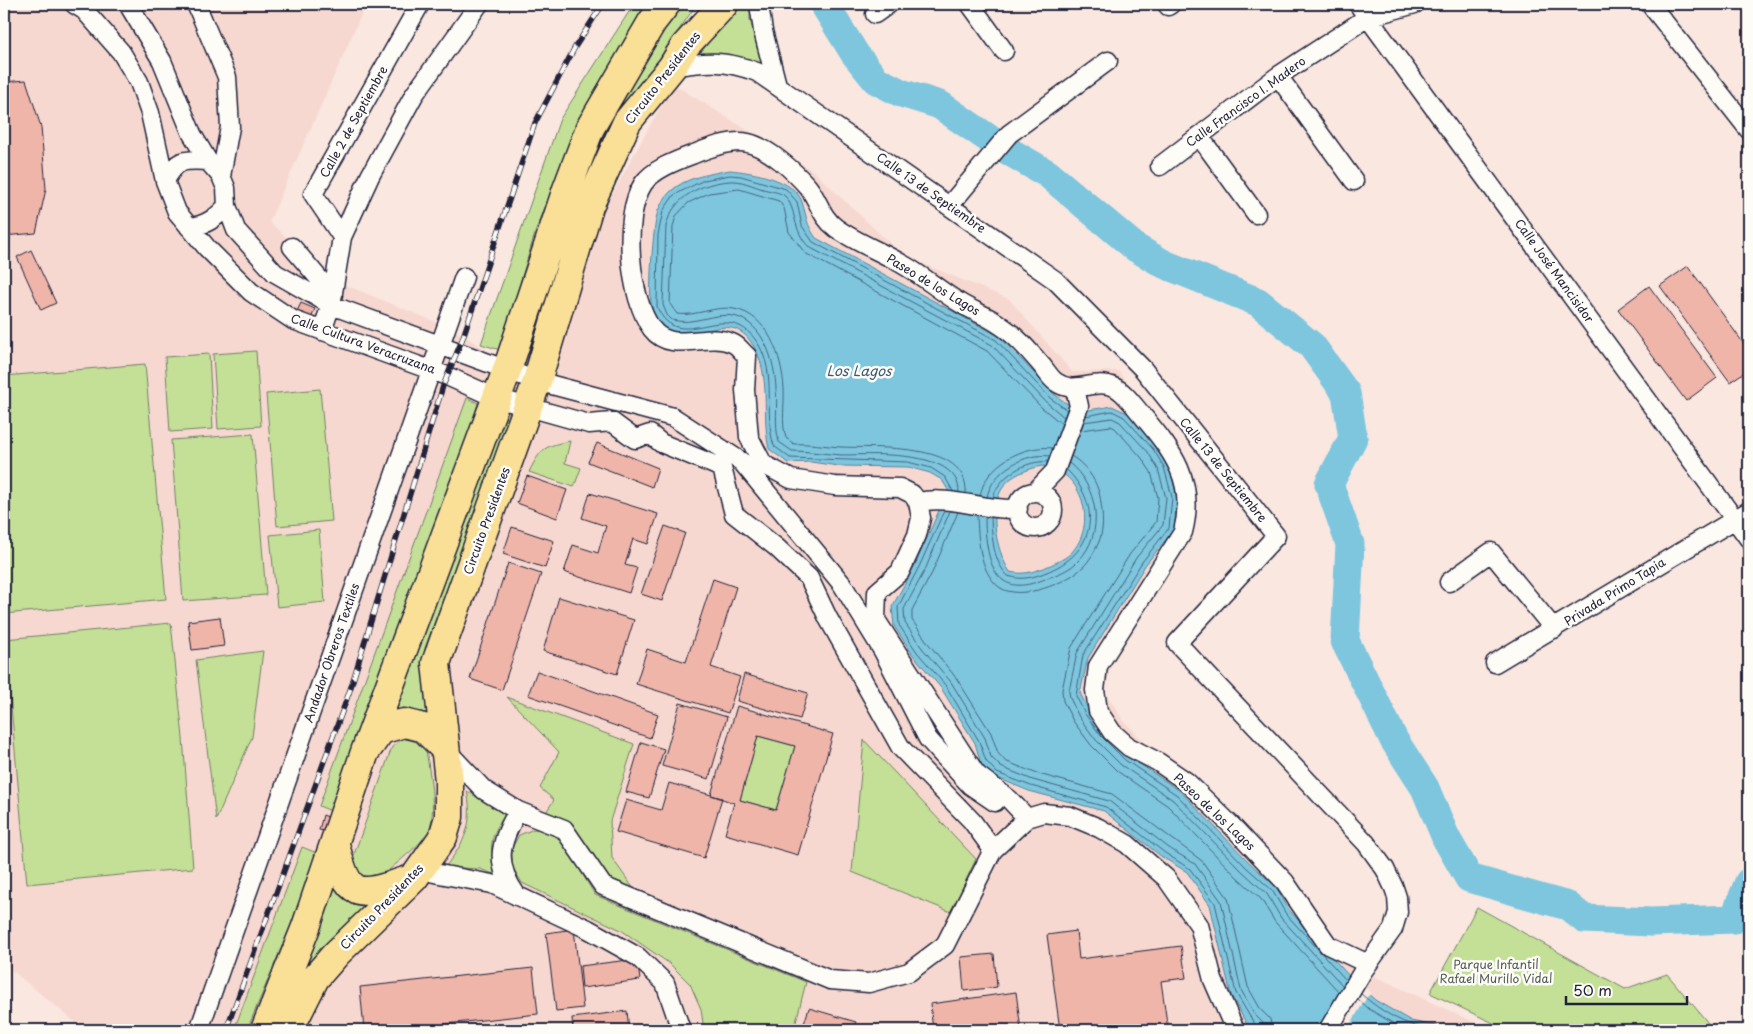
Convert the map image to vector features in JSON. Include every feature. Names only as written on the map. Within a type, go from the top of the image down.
[{"type":"main road","name":"Circuito Presidentes","points":[[289,1030],[306,926],[365,752],[506,370],[567,189],[590,128],[652,22],[666,4]]},
{"type":"main road","name":"Circuito Presidentes","points":[[265,1030],[298,983],[315,978],[336,954],[420,870],[443,837],[449,817],[449,780],[443,747],[436,663],[528,408],[589,206],[627,122],[672,67],[685,46],[724,4]]},
{"type":"main road","points":[[365,752],[381,730],[404,723],[424,728],[443,747]]},
{"type":"main road","points":[[335,844],[341,870],[348,885],[361,891],[379,890],[420,870]]},
{"type":"main road","points":[[254,1030],[306,926]]},
{"type":"main road","points":[[303,1030],[336,954]]},
{"type":"street","name":"Calle Cultura Veracruzana","points":[[74,4],[84,10],[121,52],[139,82],[150,113],[165,182],[176,212],[251,292],[293,320],[432,370],[496,398],[589,424],[612,422],[635,438],[650,434],[661,443],[722,468],[734,514],[776,547],[809,578],[828,618],[901,748],[972,821],[993,850]]},
{"type":"street","name":"Calle Cultura Veracruzana","points":[[128,4],[162,61],[192,134],[208,161],[221,176],[226,188],[227,206],[236,230],[275,273],[332,300],[440,346],[506,370],[537,381],[673,417],[742,462],[842,584],[883,651],[928,739],[970,785],[1027,818]]},
{"type":"street","points":[[196,4],[227,77],[230,127],[221,176]]},
{"type":"street","name":"Calle 2 de Septiembre","points":[[342,237],[313,194],[420,4]]},
{"type":"street","points":[[322,330],[332,300],[342,237],[370,176],[414,95],[479,4]]},
{"type":"street","points":[[760,4],[763,31],[777,85]]},
{"type":"street","points":[[875,14],[889,4]]},
{"type":"street","points":[[970,4],[1004,51]]},
{"type":"street","name":"Calle Francisco I. Madero","points":[[1160,166],[1363,10],[1415,4]]},
{"type":"street","points":[[1650,4],[1749,130]]},
{"type":"street","name":"Calle José Mancisidor","points":[[1363,10],[1742,515],[1749,539]]},
{"type":"street","name":"Calle 13 de Septiembre","points":[[672,67],[707,61],[734,63],[757,72],[1055,280],[1143,369],[1276,536],[1176,642],[1366,843],[1385,869],[1397,897],[1398,912],[1393,929],[1366,967]]},
{"type":"street","points":[[949,206],[1009,134],[1108,61]]},
{"type":"street","points":[[1278,76],[1354,181]]},
{"type":"street","points":[[1199,136],[1256,214]]},
{"type":"street","name":"Paseo de los Lagos","points":[[926,500],[900,488],[835,486],[791,479],[764,464],[749,437],[746,390],[747,356],[734,344],[719,338],[684,342],[668,340],[654,331],[640,311],[634,283],[631,249],[634,205],[644,183],[658,171],[709,148],[744,142],[759,147],[788,168],[809,188],[823,215],[834,226],[862,245],[901,263],[960,303],[1001,325],[1023,344],[1056,382],[1075,389],[1100,384],[1115,387],[1133,405],[1168,445],[1178,463],[1188,511],[1183,532],[1098,666],[1095,690],[1098,711],[1112,732],[1129,747],[1158,762],[1187,782],[1231,825],[1285,882],[1328,945],[1366,967]]},
{"type":"street","points":[[165,182],[173,167],[184,160],[208,161]]},
{"type":"street","points":[[189,227],[200,226],[216,217],[227,206]]},
{"type":"street","points":[[292,247],[332,300]]},
{"type":"street","name":"Andador Obreros Textiles","points":[[199,1030],[464,277]]},
{"type":"street","points":[[1035,492],[1046,496],[1053,506],[1052,518],[1043,527],[1031,528],[1021,520],[1018,509],[1021,499],[1035,492],[1055,471],[1079,406],[1075,389]]},
{"type":"street","points":[[1018,509],[998,509],[926,500],[917,535],[900,572],[877,592],[876,620],[976,774],[1009,799],[1027,818]]},
{"type":"street","name":"Privada Primo Tapia","points":[[1495,663],[1742,515]]},
{"type":"street","points":[[1449,582],[1491,552],[1554,629]]},
{"type":"street","points":[[443,747],[484,790],[518,811],[564,829],[604,886],[830,980],[870,983],[909,972],[945,945],[993,850],[1027,818],[1044,813],[1070,816],[1099,828],[1127,844],[1166,878],[1199,925],[1213,980],[1235,1030]]},
{"type":"street","points":[[518,811],[506,832],[502,862],[506,880],[518,896]]},
{"type":"street","points":[[420,870],[492,884],[588,929],[638,958],[665,983],[681,1030]]},
{"type":"street","points":[[1328,1030],[1366,967]]},
{"type":"shaded area","points":[[4,4],[366,4],[269,222],[338,282],[453,329],[537,381],[598,220],[673,84],[813,171],[896,249],[916,261],[1009,299],[1072,372],[1118,371],[1183,455],[1192,521],[1115,649],[1105,692],[1123,720],[1363,971],[1491,1030],[85,1030],[4,964]]},
{"type":"green space","points":[[634,4],[652,4],[576,130],[536,230],[500,350],[481,344],[560,119]]},
{"type":"green space","points":[[680,4],[697,4],[635,99],[579,199],[600,138],[662,27]]},
{"type":"green space","points":[[738,4],[750,4],[750,20],[765,70],[748,62],[725,55],[698,56]]},
{"type":"green space","points":[[256,351],[261,426],[218,429],[213,354]]},
{"type":"green space","points":[[209,354],[213,429],[170,432],[165,357]]},
{"type":"green space","points":[[145,364],[166,599],[4,614],[4,376]]},
{"type":"green space","points":[[320,389],[332,521],[277,526],[266,394]]},
{"type":"green space","points":[[467,398],[478,403],[471,427],[331,811],[319,806]]},
{"type":"green space","points":[[505,413],[511,416],[425,648],[430,716],[392,715]]},
{"type":"green space","points":[[253,434],[266,595],[183,601],[171,440]]},
{"type":"green space","points":[[570,441],[565,463],[581,468],[574,487],[529,472],[544,449]]},
{"type":"green space","points":[[319,530],[325,602],[277,607],[270,535]]},
{"type":"green space","points":[[171,623],[183,738],[193,868],[27,884],[5,639]]},
{"type":"green space","points":[[263,651],[252,737],[216,820],[196,660]]},
{"type":"green space","points":[[507,697],[634,744],[610,821],[612,858],[636,892],[606,880],[568,824],[546,812],[554,800],[540,788],[559,752]]},
{"type":"green space","points":[[410,733],[425,742],[432,790],[430,826],[427,835],[375,882],[364,882],[350,866],[392,747]]},
{"type":"green space","points":[[758,736],[795,746],[776,810],[740,800]]},
{"type":"green space","points":[[864,740],[976,859],[951,912],[852,872]]},
{"type":"green space","points":[[467,791],[505,815],[493,837],[492,858],[496,875],[480,869],[445,867],[463,841],[466,832],[469,813]]},
{"type":"green space","points":[[534,829],[549,830],[561,838],[595,895],[806,982],[794,1030],[704,1030],[701,1009],[690,984],[670,964],[621,930],[522,883],[512,866],[512,848],[519,835]]},
{"type":"green space","points":[[302,847],[317,853],[290,927],[247,1030],[234,1030]]},
{"type":"green space","points":[[337,879],[373,898],[322,952],[291,999]]},
{"type":"green space","name":"Parque Infantil Rafael Murillo Vidal","points":[[1477,907],[1625,989],[1667,974],[1714,1030],[1508,1030],[1430,993]]},
{"type":"water","name":"Los Lagos","points":[[730,170],[760,175],[782,182],[798,194],[808,224],[816,238],[999,336],[1054,394],[1074,409],[1089,410],[1112,406],[1127,413],[1157,446],[1169,465],[1177,496],[1174,530],[1146,564],[1088,658],[1080,693],[1089,711],[1104,733],[1128,756],[1180,791],[1276,887],[1290,911],[1350,977],[1375,1000],[1411,1021],[1456,1030],[1256,1030],[1246,1023],[1231,995],[1210,905],[1187,872],[1162,857],[1104,811],[1029,791],[995,777],[981,764],[975,743],[941,688],[913,655],[894,626],[892,607],[915,565],[948,490],[942,480],[930,473],[908,467],[838,466],[811,462],[788,463],[769,449],[762,370],[759,357],[753,345],[743,334],[733,328],[722,327],[688,334],[677,334],[664,328],[654,315],[651,301],[651,276],[654,230],[663,201],[670,192],[683,183],[698,177]],"holes":[[[1043,466],[1057,470],[1077,488],[1082,501],[1085,514],[1084,528],[1079,541],[1071,553],[1044,568],[1023,573],[1010,572],[1000,551],[995,526],[995,513],[1001,490],[1008,481],[1020,473]]]},
{"type":"pier","points":[[1351,974],[1372,993],[1367,997],[1347,1030],[1317,1030]]},
{"type":"building","points":[[26,80],[41,127],[46,189],[36,233],[4,236],[4,82]]},
{"type":"building","points":[[31,250],[56,303],[41,310],[17,257]]},
{"type":"building","points":[[1688,266],[1749,351],[1749,369],[1730,382],[1660,286]]},
{"type":"building","points":[[1649,286],[1717,378],[1686,401],[1618,309]]},
{"type":"building","points":[[301,303],[315,309],[311,319],[296,313]]},
{"type":"building","points":[[597,443],[658,468],[652,487],[588,462]]},
{"type":"building","points":[[527,476],[567,490],[557,518],[517,503]]},
{"type":"building","points":[[590,493],[658,514],[648,544],[633,539],[625,565],[637,568],[629,593],[564,572],[573,545],[598,553],[606,526],[582,518]]},
{"type":"building","points":[[665,526],[685,533],[662,601],[641,594]]},
{"type":"building","points":[[512,527],[554,541],[545,568],[503,554]]},
{"type":"building","points":[[508,563],[541,574],[502,690],[470,679]]},
{"type":"building","points":[[713,579],[736,587],[711,667],[740,677],[728,713],[636,684],[647,649],[686,662]]},
{"type":"building","points":[[559,597],[634,620],[617,674],[543,651]]},
{"type":"building","points":[[220,617],[224,646],[192,650],[188,621]]},
{"type":"building","points":[[537,671],[658,714],[650,738],[528,695]]},
{"type":"building","points":[[744,674],[808,693],[800,719],[737,701]]},
{"type":"building","points":[[680,703],[727,717],[709,779],[662,766]]},
{"type":"building","points":[[737,706],[833,734],[798,855],[725,834],[734,803],[711,795]],"holes":[[[758,736],[795,746],[776,810],[740,800]]]},
{"type":"building","points":[[641,742],[664,749],[649,798],[626,792]]},
{"type":"building","points":[[669,783],[722,798],[704,858],[616,832],[626,800],[661,810]]},
{"type":"building","points":[[323,815],[328,817],[324,831],[319,830]]},
{"type":"building","points":[[574,929],[583,1008],[556,1011],[546,933]]},
{"type":"building","points":[[1076,931],[1079,959],[1181,946],[1186,978],[1161,981],[1168,1030],[1060,1030],[1047,935]]},
{"type":"building","points":[[994,954],[997,987],[964,991],[961,957]]},
{"type":"building","points":[[637,959],[640,980],[582,988],[580,966]]},
{"type":"building","points":[[533,968],[538,1014],[391,1030],[364,1030],[360,987]]},
{"type":"building","points":[[1016,992],[1021,1030],[933,1030],[930,1004]]},
{"type":"building","points":[[809,1008],[856,1022],[853,1030],[802,1030]]},
{"type":"building","points":[[627,1011],[629,1030],[573,1030],[572,1018]]},
{"type":"waterway","points":[[824,4],[855,54],[876,80],[901,93],[940,105],[998,145],[1048,174],[1136,248],[1164,264],[1258,302],[1312,346],[1346,393],[1353,438],[1329,484],[1350,544],[1345,641],[1394,740],[1425,788],[1446,838],[1469,878],[1568,906],[1584,919],[1651,922],[1734,919],[1749,882]]},
{"type":"railway","points":[[226,1030],[350,690],[443,386],[462,340],[535,123],[575,47],[603,4]]}]
